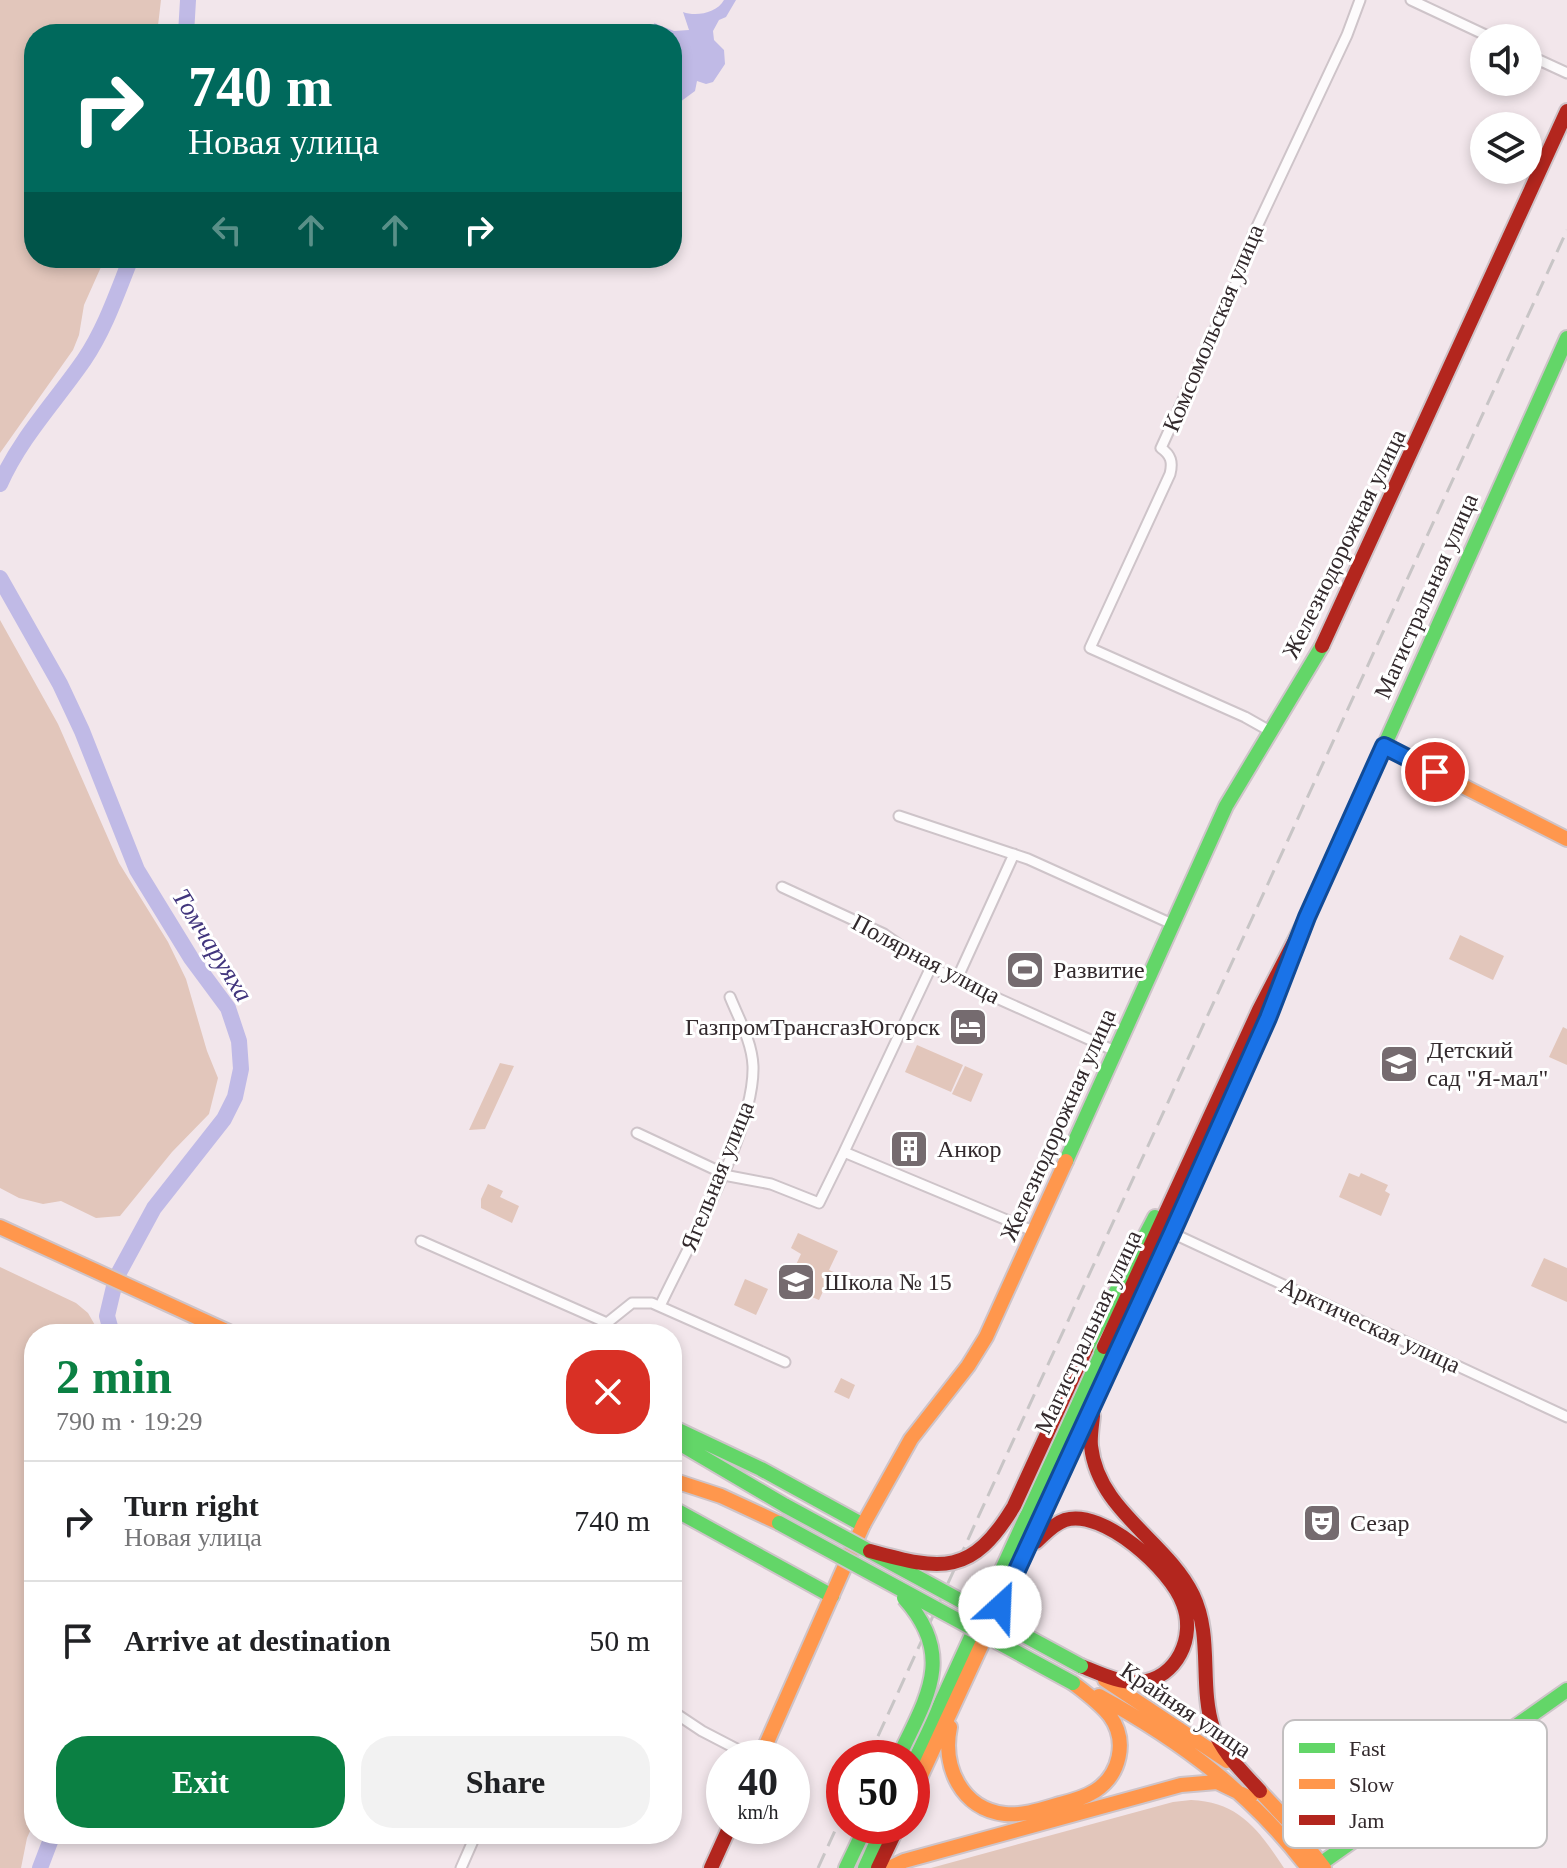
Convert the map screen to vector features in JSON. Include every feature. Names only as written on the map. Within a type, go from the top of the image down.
[{"type":"main road","name":"Железнодорожная улица","points":[[768,1740],[863,1525],[886,1481],[911,1439],[977,1353],[1226,806],[1313,663],[1347,595],[1567,111]]},
{"type":"main road","name":"Магистральная улица","points":[[924,1740],[1239,1053],[1307,917],[1567,338]]},
{"type":"main road","points":[[1384,746],[1567,839]]},
{"type":"main road","name":"Магистральная улица","points":[[930,1756],[1172,1233],[1268,1018],[1307,917]]},
{"type":"main road","points":[[870,1551],[931,1565],[955,1563],[981,1551],[1002,1529],[1086,1349],[1169,1191],[1207,1109],[1239,1053]]},
{"type":"main road","points":[[0,1227],[209,1324]]},
{"type":"main road","points":[[174,1309],[199,1324]]},
{"type":"main road","points":[[1105,1377],[1091,1428],[1093,1457],[1099,1477],[1114,1501],[1176,1570],[1192,1594],[1202,1629],[1208,1703],[1214,1729],[1255,1794]]},
{"type":"main road","points":[[682,1432],[761,1469],[863,1525]]},
{"type":"main road","points":[[682,1445],[727,1474],[1081,1666],[1128,1681],[1150,1680],[1170,1669],[1185,1646],[1188,1628],[1182,1602],[1156,1567],[1120,1535],[1090,1520],[1071,1518],[1056,1522],[1036,1542],[1000,1607]]},
{"type":"main road","points":[[682,1483],[721,1496],[779,1523],[1073,1683],[1104,1709],[1117,1729],[1121,1747],[1111,1777],[1083,1797],[1030,1812],[1004,1814],[972,1801],[961,1790],[951,1771],[947,1750],[948,1734],[978,1652]]},
{"type":"main road","points":[[682,1514],[832,1596]]},
{"type":"main road","points":[[872,1573],[914,1607],[926,1623],[932,1641],[934,1664],[931,1680],[906,1740]]},
{"type":"main road","name":"Крайняя улица","points":[[1081,1666],[1185,1730],[1224,1759],[1283,1827]]},
{"type":"main road","name":"Крайняя улица","points":[[1073,1683],[1179,1742],[1255,1794]]},
{"type":"main road","points":[[1525,1720],[1567,1690]]},
{"type":"main road","points":[[889,1868],[904,1861],[1181,1785],[1217,1782],[1255,1794]]},
{"type":"main road","points":[[711,1868],[722,1844]]},
{"type":"main road","points":[[846,1868],[857,1844]]},
{"type":"main road","points":[[865,1868],[876,1844]]},
{"type":"main road","points":[[878,1868],[889,1844]]},
{"type":"main road","name":"Крайняя улица","points":[[1301,1848],[1317,1867]]},
{"type":"main road","points":[[1317,1867],[1344,1848]]},
{"type":"street","name":"Комсомольская улица","points":[[1270,731],[1090,648],[1170,474],[1172,462],[1169,454],[1161,448],[1360,0]]},
{"type":"street","points":[[1411,0],[1470,28]]},
{"type":"street","points":[[1542,61],[1567,73]]},
{"type":"street","points":[[899,816],[1014,854],[1172,924]]},
{"type":"street","points":[[957,979],[1014,854]]},
{"type":"street","name":"Полярная улица","points":[[782,887],[884,934],[931,967],[1115,1051]]},
{"type":"street","points":[[637,1133],[736,1178],[771,1184],[819,1203],[931,967]]},
{"type":"street","name":"Ягельная улица","points":[[660,1306],[723,1173],[745,1115],[753,1079],[751,1051],[730,997]]},
{"type":"street","points":[[844,1152],[1033,1231]]},
{"type":"street","name":"Арктическая улица","points":[[1172,1233],[1567,1417]]},
{"type":"street","points":[[421,1241],[607,1323],[632,1303],[645,1302],[785,1362]]},
{"type":"street","points":[[682,1718],[719,1740]]},
{"type":"street","points":[[461,1868],[472,1844]]},
{"type":"shaded area","points":[[0,0],[161,0],[158,24],[24,24],[24,268],[101,268],[84,305],[73,350],[0,453]]},
{"type":"shaded area","points":[[724,0],[736,0],[713,31],[714,40],[724,50],[725,64],[713,82],[706,84],[697,81],[695,91],[682,101],[682,30],[689,30],[683,12],[706,13]]},
{"type":"shaded area","points":[[0,620],[58,724],[119,863],[168,942],[186,979],[218,1078],[209,1114],[172,1152],[120,1216],[96,1218],[61,1201],[43,1204],[19,1198],[0,1188]]},
{"type":"shaded area","points":[[1460,935],[1504,956],[1493,980],[1449,959]]},
{"type":"shaded area","points":[[1563,1027],[1567,1029],[1567,1065],[1549,1057]]},
{"type":"shaded area","points":[[917,1045],[963,1065],[951,1092],[905,1072]]},
{"type":"shaded area","points":[[500,1063],[514,1066],[485,1129],[469,1130]]},
{"type":"shaded area","points":[[965,1066],[983,1074],[971,1102],[952,1094]]},
{"type":"shaded area","points":[[1349,1173],[1359,1177],[1361,1173],[1388,1185],[1385,1191],[1390,1194],[1381,1216],[1339,1197]]},
{"type":"shaded area","points":[[488,1184],[503,1191],[500,1197],[519,1206],[512,1223],[481,1208],[481,1199]]},
{"type":"shaded area","points":[[798,1233],[838,1251],[829,1270],[848,1278],[846,1284],[850,1286],[847,1292],[827,1283],[819,1300],[786,1286],[801,1254],[791,1248]]},
{"type":"shaded area","points":[[1544,1258],[1567,1268],[1567,1302],[1531,1286]]},
{"type":"shaded area","points":[[0,1267],[76,1303],[88,1313],[94,1324],[24,1324],[26,1844],[21,1868],[0,1868]]},
{"type":"shaded area","points":[[745,1279],[768,1289],[756,1315],[734,1305]]},
{"type":"shaded area","points":[[841,1378],[855,1385],[849,1399],[834,1392]]},
{"type":"shaded area","points":[[1191,1800],[1222,1806],[1246,1820],[1284,1868],[931,1868],[1173,1802]]},
{"type":"waterway","name":"Томчаруяха","points":[[187,24],[188,0]]},
{"type":"waterway","name":"Томчаруяха","points":[[0,484],[28,435],[91,348],[127,268]]},
{"type":"waterway","name":"Томчаруяха","points":[[0,578],[60,684],[137,870],[191,958],[228,1008],[239,1041],[241,1069],[235,1097],[224,1119],[154,1208],[116,1278],[107,1316],[109,1324]]},
{"type":"waterway","name":"Томчаруяха","points":[[40,1868],[49,1844]]},
{"type":"railway","points":[[876,1740],[1567,230]]},
{"type":"railway","points":[[818,1868],[829,1844]]},
{"type":"traffic: fast","points":[[1338,849],[1567,338]]},
{"type":"traffic: fast","points":[[1066,1161],[1226,806],[1322,646]]},
{"type":"traffic: fast","points":[[1086,1349],[1155,1217]]},
{"type":"traffic: fast","points":[[924,1740],[1104,1347]]},
{"type":"traffic: fast","points":[[682,1432],[761,1469],[863,1525]]},
{"type":"traffic: fast","points":[[682,1445],[786,1506]]},
{"type":"traffic: fast","points":[[786,1506],[1081,1666]]},
{"type":"traffic: fast","points":[[682,1514],[832,1596]]},
{"type":"traffic: fast","points":[[779,1523],[1073,1683]]},
{"type":"traffic: fast","points":[[904,1598],[920,1619],[933,1658],[926,1696],[906,1740]]},
{"type":"traffic: fast","points":[[1524,1720],[1567,1690]]},
{"type":"traffic: fast","points":[[846,1868],[857,1844]]},
{"type":"traffic: fast","points":[[865,1868],[876,1844]]},
{"type":"traffic: fast","points":[[1316,1867],[1343,1848]]},
{"type":"traffic: slow","points":[[1384,746],[1567,839]]},
{"type":"traffic: slow","points":[[768,1740],[863,1525],[911,1439],[968,1366],[986,1337],[1066,1161]]},
{"type":"traffic: slow","points":[[0,1227],[211,1324]]},
{"type":"traffic: slow","points":[[930,1756],[1175,1227]]},
{"type":"traffic: slow","points":[[682,1483],[721,1496],[779,1523]]},
{"type":"traffic: slow","points":[[1105,1680],[1227,1761]]},
{"type":"traffic: slow","points":[[950,1727],[948,1742],[952,1770],[966,1795],[977,1804],[1012,1814],[1033,1812],[1078,1799],[1104,1784],[1115,1767],[1120,1746],[1116,1726],[1110,1716],[1073,1683]]},
{"type":"traffic: slow","points":[[1099,1696],[1186,1750],[1238,1792],[1283,1838]]},
{"type":"traffic: slow","points":[[889,1868],[904,1861],[1181,1785],[1217,1782],[1250,1798]]},
{"type":"traffic: slow","points":[[1255,1786],[1283,1816]]},
{"type":"traffic: slow","points":[[1292,1848],[1308,1868]]},
{"type":"traffic: slow","points":[[1309,1848],[1324,1868]]},
{"type":"traffic: jam","points":[[1322,646],[1567,111]]},
{"type":"traffic: jam","points":[[1104,1347],[1259,1010],[1338,849]]},
{"type":"traffic: jam","points":[[1175,1227],[1281,985]]},
{"type":"traffic: jam","points":[[870,1551],[936,1564],[969,1556],[984,1545],[1014,1506],[1086,1349]]},
{"type":"traffic: jam","points":[[1093,1416],[1091,1446],[1096,1469],[1119,1507],[1167,1558],[1193,1595],[1203,1627],[1207,1695],[1213,1728],[1227,1754],[1260,1791]]},
{"type":"traffic: jam","points":[[1036,1542],[1065,1520],[1098,1523],[1116,1532],[1150,1559],[1165,1575],[1183,1604],[1187,1630],[1185,1642],[1180,1654],[1164,1673],[1153,1679],[1132,1682],[1081,1666]]},
{"type":"traffic: jam","points":[[711,1868],[722,1844]]},
{"type":"traffic: jam","points":[[878,1868],[889,1844]]},
{"type":"place","name":"Развитие","points":[[1025,970]]},
{"type":"place","name":"ГазпромТрансгазЮгорск","points":[[968,1027]]},
{"type":"place","name":"Детский сад \"Я-мал\"","points":[[1399,1064]]},
{"type":"place","name":"Анкор","points":[[909,1149]]},
{"type":"place","name":"Школа № 15","points":[[796,1282]]},
{"type":"place","name":"Сезар","points":[[1322,1523]]},
{"type":"route","points":[[1000,1607],[1268,1018],[1307,917],[1384,746],[1435,772]]}]
